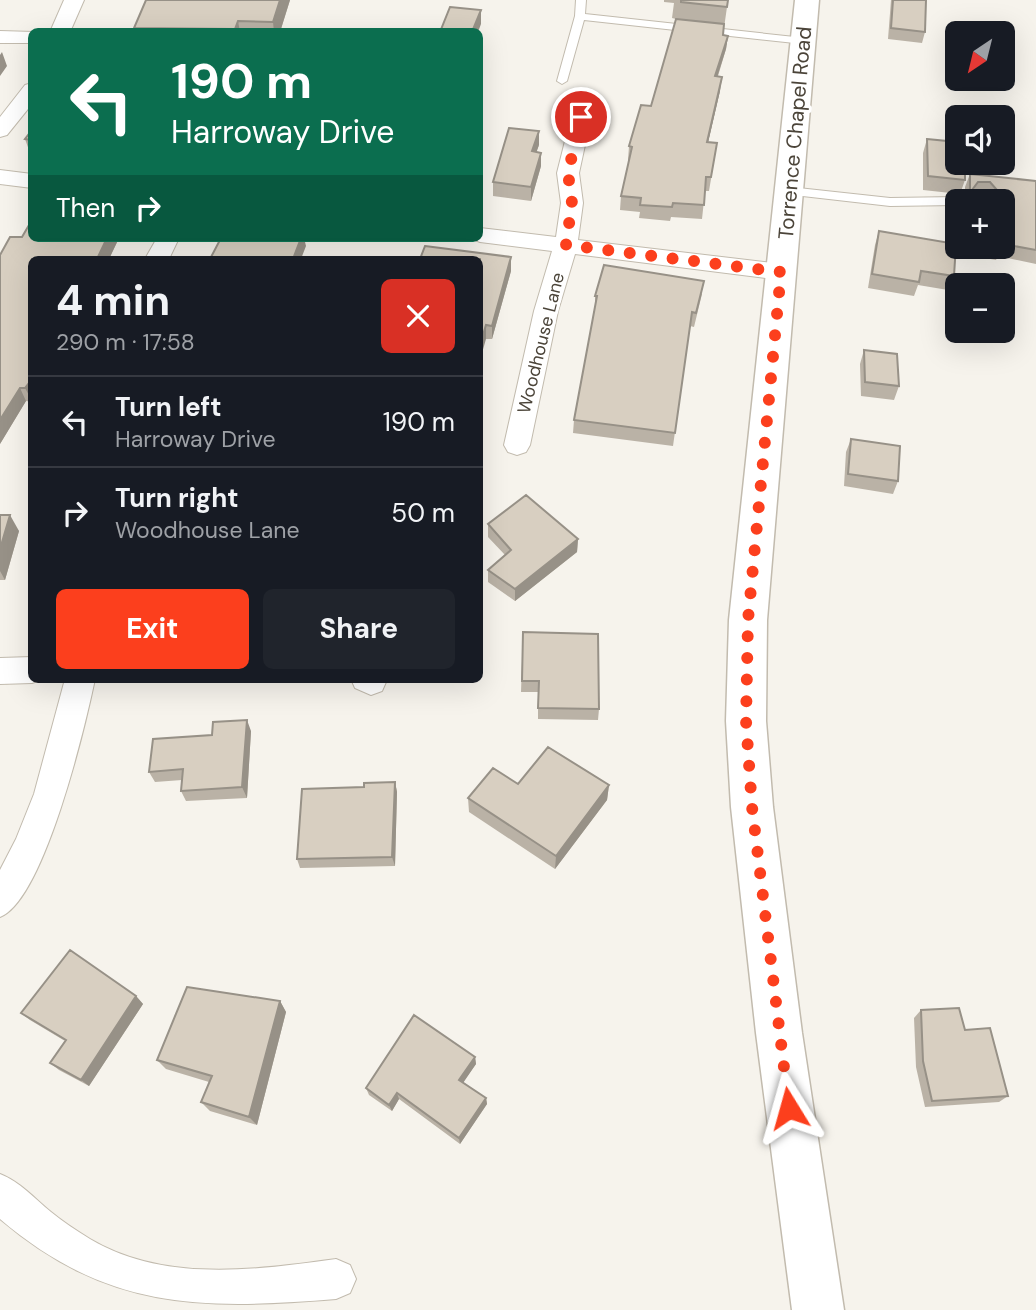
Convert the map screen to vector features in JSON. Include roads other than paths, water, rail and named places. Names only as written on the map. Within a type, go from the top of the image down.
[{"type":"street","points":[[62,28],[74,0]]},
{"type":"street","name":"Torrence Chapel Road","points":[[807,0],[748,620],[746,721],[752,807],[779,1033],[818,1310]]},
{"type":"street","points":[[0,37],[28,37]]},
{"type":"street","points":[[0,131],[28,98]]},
{"type":"street","name":"Woodhouse Lane","points":[[517,445],[546,310],[566,245],[572,203],[568,173],[581,117]]},
{"type":"street","points":[[0,177],[28,180]]},
{"type":"street","points":[[483,235],[781,272]]},
{"type":"street","points":[[0,671],[28,670]]},
{"type":"street","points":[[0,901],[18,874],[53,791],[79,683]]},
{"type":"street","points":[[0,1193],[19,1212],[60,1243],[105,1270],[158,1286],[221,1292],[281,1288],[336,1279]]},
{"type":"lane","points":[[562,81],[580,16],[581,0]]},
{"type":"lane","points":[[580,16],[804,41]]},
{"type":"lane","points":[[789,191],[890,202],[945,201]]}]
